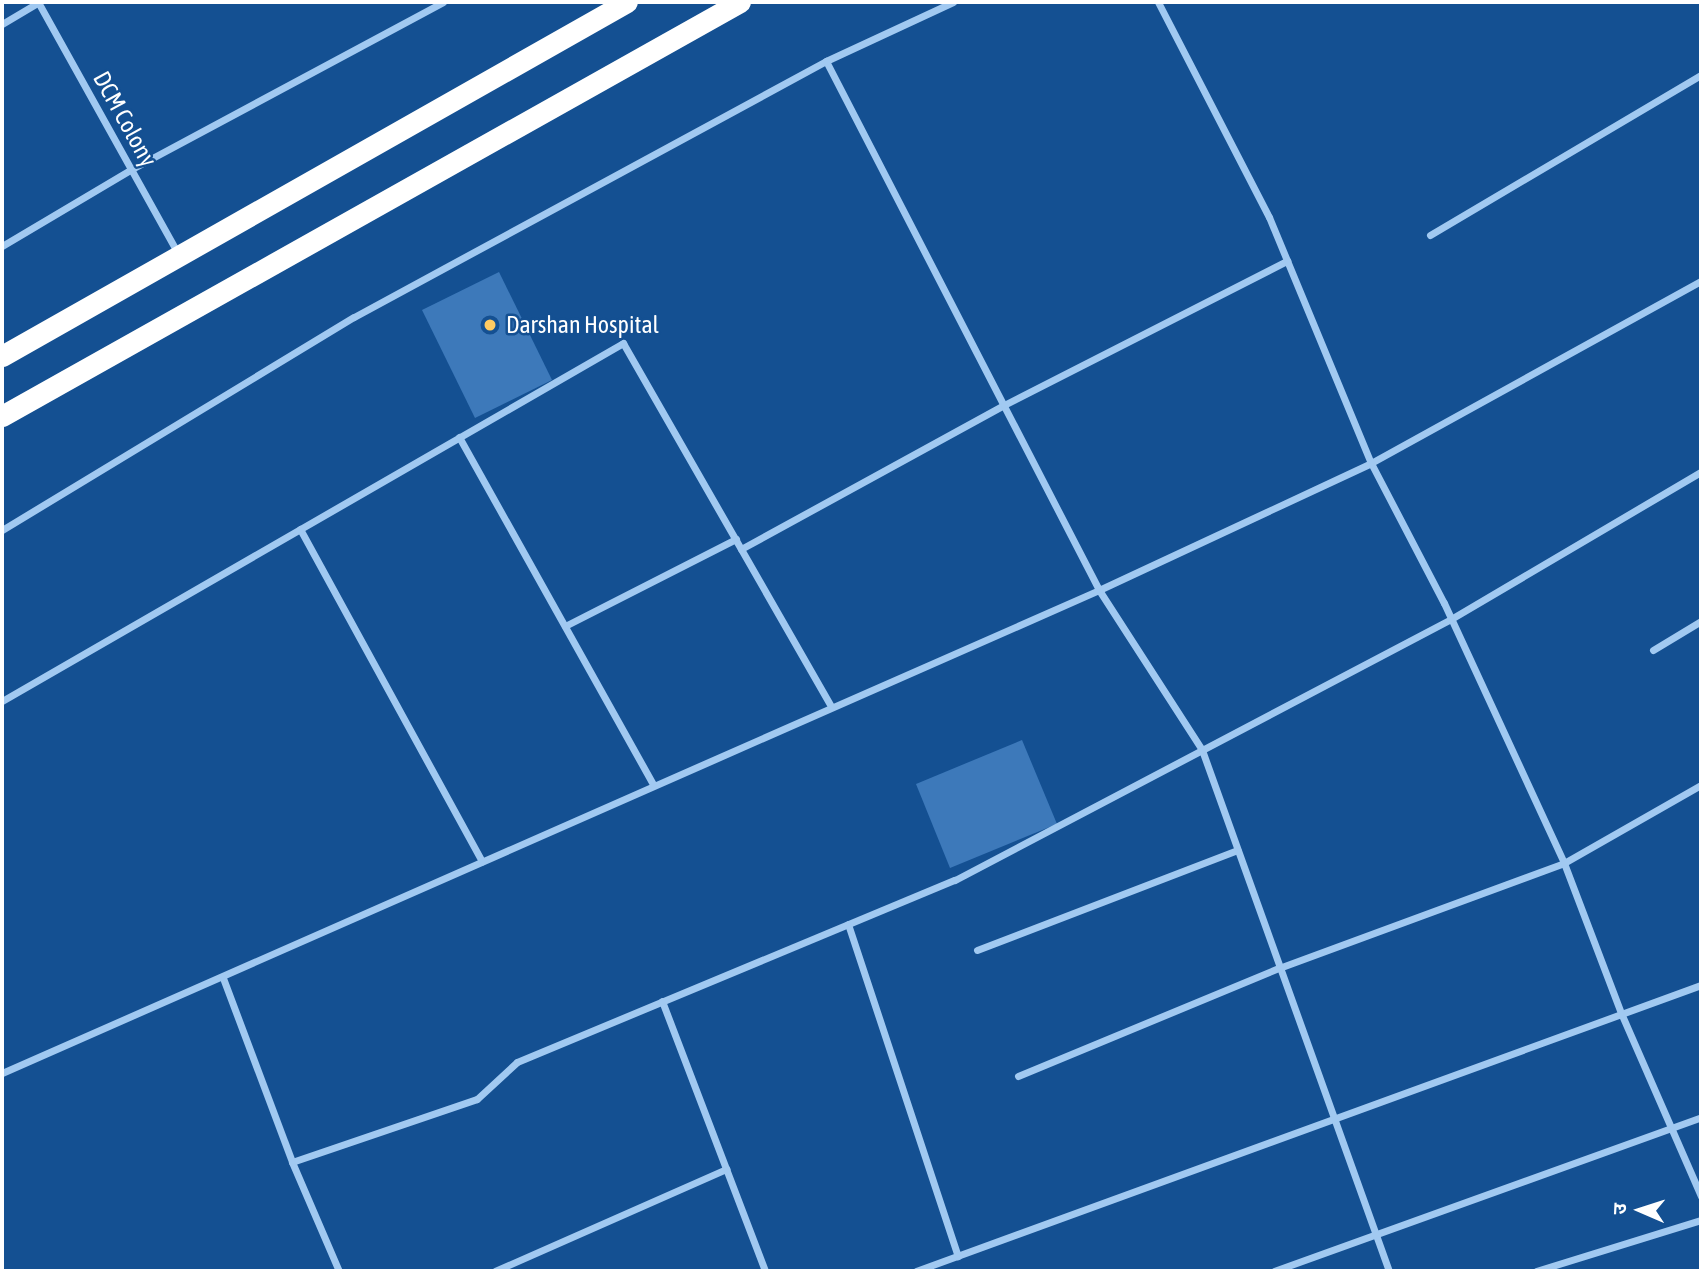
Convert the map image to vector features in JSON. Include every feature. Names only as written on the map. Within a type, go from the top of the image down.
[{"type":"highway","points":[[2,356],[627,2]]},
{"type":"highway","points":[[2,415],[740,2]]},
{"type":"street","points":[[2,24],[38,2]]},
{"type":"street","name":"DCM Colony","points":[[38,2],[179,255]]},
{"type":"street","points":[[2,246],[131,170],[443,2]]},
{"type":"street","points":[[2,530],[355,317],[826,61],[953,2]]},
{"type":"street","points":[[1158,2],[1287,261],[1371,463],[1451,619],[1564,863],[1621,1013],[1701,1196]]},
{"type":"street","points":[[826,61],[1099,590],[1202,750],[1390,1271]]},
{"type":"street","points":[[1430,235],[1701,75]]},
{"type":"street","points":[[741,550],[1004,405],[1287,261]]},
{"type":"street","points":[[2,1073],[223,978],[653,784],[1099,590],[1371,463],[1701,281]]},
{"type":"street","points":[[2,701],[623,343],[831,706]]},
{"type":"street","points":[[459,437],[653,784]]},
{"type":"street","points":[[292,1162],[477,1099],[517,1062],[955,880],[1451,619],[1701,472]]},
{"type":"street","points":[[300,529],[482,862]]},
{"type":"street","points":[[565,626],[736,539]]},
{"type":"street","points":[[1653,650],[1701,621]]},
{"type":"street","points":[[1018,1076],[1279,968],[1564,863],[1701,785]]},
{"type":"street","points":[[977,950],[1237,850]]},
{"type":"street","points":[[848,924],[958,1256]]},
{"type":"street","points":[[223,978],[292,1162],[339,1271]]},
{"type":"street","points":[[916,1271],[1332,1116],[1701,985]]},
{"type":"street","points":[[663,1001],[765,1271]]},
{"type":"street","points":[[1274,1271],[1377,1237],[1701,1118]]},
{"type":"street","points":[[495,1271],[726,1169]]},
{"type":"street","points":[[1536,1271],[1701,1220]]},
{"type":"building","points":[[499,272],[552,380],[475,418],[422,310]]},
{"type":"building","points":[[1022,740],[1057,824],[950,868],[916,784]]},
{"type":"place","name":"Darshan Hospital","points":[[490,325]]}]
